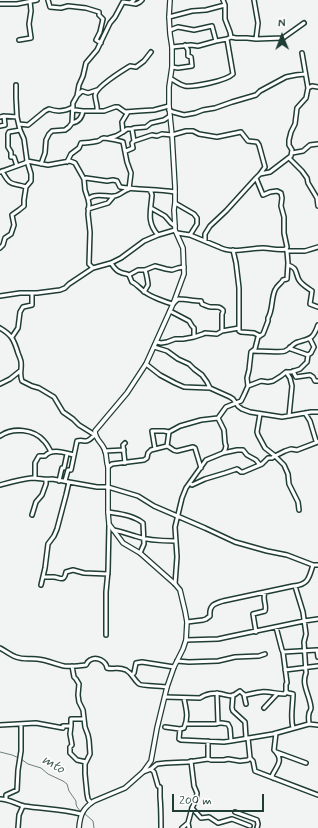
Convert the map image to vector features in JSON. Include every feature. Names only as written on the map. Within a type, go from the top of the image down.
[{"type":"street","points":[[0,4],[17,4],[37,0]]},
{"type":"street","points":[[48,0],[50,7],[61,8],[68,6],[86,8],[99,12],[99,15],[103,19],[100,32],[96,40],[101,43]]},
{"type":"street","points":[[130,3],[134,0]]},
{"type":"street","points":[[77,96],[78,85],[83,76],[86,63],[97,50],[110,23],[123,2],[136,4],[142,0]]},
{"type":"street","points":[[41,585],[44,576],[48,544],[57,529],[66,495],[68,470],[71,470],[77,441],[89,440],[95,435],[95,431],[127,393],[146,364],[173,304],[184,274],[183,248],[176,229],[174,210],[175,192],[169,108],[169,87],[172,67],[169,17],[170,0]]},
{"type":"street","points":[[171,79],[181,85],[192,86],[223,80],[233,74],[229,38],[230,32],[225,19],[225,5],[223,0]]},
{"type":"street","points":[[254,0],[258,23],[256,39]]},
{"type":"street","points":[[19,40],[31,38],[29,24],[31,11],[30,1]]},
{"type":"street","points":[[169,17],[225,5]]},
{"type":"street","points":[[172,47],[185,45],[198,46],[229,38],[283,38],[304,23]]},
{"type":"street","points":[[170,30],[178,27],[194,30],[212,26],[216,41]]},
{"type":"street","points":[[172,67],[178,68],[192,66],[191,57],[188,56],[188,50],[185,45]]},
{"type":"street","points":[[97,111],[98,107],[95,96],[98,90],[130,66],[136,67],[142,63],[148,58],[151,52]]},
{"type":"street","points":[[260,174],[270,172],[291,156],[292,150],[289,140],[295,124],[297,108],[306,98],[308,88],[302,53]]},
{"type":"street","points":[[169,108],[179,115],[195,113],[256,95],[260,91],[286,77],[305,74]]},
{"type":"street","points":[[0,248],[3,245],[5,238],[11,234],[14,224],[12,214],[24,206],[26,187],[31,181],[24,139],[17,118],[16,85]]},
{"type":"street","points":[[308,88],[312,86],[318,87]]},
{"type":"street","points":[[72,123],[73,103],[77,96],[82,91],[88,93],[98,90]]},
{"type":"street","points":[[19,124],[28,124],[49,109],[57,111],[73,107]]},
{"type":"street","points":[[73,111],[104,111],[118,107],[123,111],[128,112],[169,108]]},
{"type":"street","points":[[41,164],[45,153],[46,140],[49,134],[52,131],[65,130],[82,116],[83,111]]},
{"type":"street","points":[[123,132],[122,122],[128,112]]},
{"type":"street","points":[[0,117],[4,116],[17,118]]},
{"type":"street","points":[[0,126],[5,125],[4,116]]},
{"type":"street","points":[[67,162],[71,154],[79,148],[81,143],[116,136],[127,129],[146,127],[151,123],[164,120],[170,116]]},
{"type":"street","points":[[126,151],[133,148],[132,143],[134,141],[132,129]]},
{"type":"street","points":[[17,166],[14,157],[11,157],[11,152],[8,147],[8,134],[9,132],[20,130]]},
{"type":"street","points":[[134,141],[152,135],[172,135],[186,131],[193,131],[199,134],[217,137],[241,132],[248,141],[257,142],[265,167],[226,211],[210,226],[205,234],[205,241]]},
{"type":"street","points":[[109,138],[124,142],[131,173],[129,189]]},
{"type":"street","points":[[292,153],[303,151],[310,145],[318,144]]},
{"type":"street","points":[[289,158],[307,178],[308,183],[317,198],[318,206]]},
{"type":"street","points":[[26,187],[14,185],[7,180],[1,172],[27,161],[48,165],[67,162],[75,163],[84,179],[88,199],[90,232],[89,264],[93,268]]},
{"type":"street","points":[[155,449],[152,431],[169,432],[180,426],[201,420],[218,418],[226,407],[241,401],[248,386],[247,378],[251,352],[256,349],[258,337],[263,334],[268,323],[272,299],[276,288],[282,283],[283,280],[287,279],[288,266],[287,247],[284,233],[284,217],[281,206],[282,198],[277,191],[264,195],[256,178]]},
{"type":"street","points":[[84,179],[108,181],[115,180],[120,187],[129,189],[175,192]]},
{"type":"street","points":[[88,209],[108,203],[113,197],[117,196],[124,190],[129,189]]},
{"type":"street","points":[[149,190],[152,195],[150,216],[152,227],[158,235]]},
{"type":"street","points":[[88,199],[95,195],[113,197]]},
{"type":"street","points":[[175,203],[194,214],[197,218],[196,224],[190,235]]},
{"type":"street","points":[[151,208],[165,216],[176,229],[224,250],[264,248],[305,251],[318,247]]},
{"type":"street","points":[[0,296],[60,290],[93,268],[111,263],[121,258],[144,241],[176,229]]},
{"type":"street","points":[[233,250],[239,288],[239,331],[254,333],[260,336]]},
{"type":"street","points":[[111,263],[119,272],[129,275],[132,282],[144,292],[173,304]]},
{"type":"street","points":[[129,275],[138,270],[145,270],[154,266],[172,270],[184,267]]},
{"type":"street","points":[[288,266],[295,269],[299,280],[312,291],[310,304],[318,306]]},
{"type":"street","points":[[144,292],[148,285],[145,270]]},
{"type":"street","points":[[12,337],[18,328],[20,312],[23,307],[32,305],[32,293]]},
{"type":"street","points":[[173,304],[178,299],[181,299],[201,301],[202,304],[211,307],[220,307],[223,310],[222,331]]},
{"type":"street","points":[[170,311],[189,321],[194,328],[194,337]]},
{"type":"street","points":[[253,351],[285,351],[296,342],[310,339],[316,332],[318,325]]},
{"type":"street","points":[[0,328],[8,332],[12,337],[21,362],[20,372],[22,381],[39,388],[54,397],[63,412],[83,428],[95,435],[105,451],[106,464],[108,467],[108,512],[110,524],[106,592],[106,635]]},
{"type":"street","points":[[156,342],[160,343],[175,339],[194,337],[205,332],[217,334],[222,331],[239,328]]},
{"type":"street","points":[[248,386],[261,381],[273,381],[286,372],[300,369],[307,362],[308,355],[316,346],[310,339]]},
{"type":"street","points":[[154,347],[168,351],[178,359],[189,364],[202,375],[210,388]]},
{"type":"street","points":[[290,347],[291,349],[308,355]]},
{"type":"street","points":[[146,364],[160,375],[184,387],[210,388],[230,397],[238,406],[250,412],[282,417],[318,412]]},
{"type":"street","points":[[293,371],[296,377],[310,375],[315,381],[318,381]]},
{"type":"street","points":[[0,384],[20,372]]},
{"type":"street","points":[[286,372],[290,378],[292,386],[289,416]]},
{"type":"street","points":[[190,484],[196,484],[237,469],[243,472],[262,464],[268,458],[272,458],[291,449],[297,450],[318,442],[314,437],[310,421],[305,413]]},
{"type":"street","points":[[260,414],[257,432],[258,435],[265,448],[282,463],[287,472],[289,484],[298,502],[299,510]]},
{"type":"street","points":[[218,418],[224,430],[226,446],[223,453]]},
{"type":"street","points":[[0,436],[11,431],[28,432],[39,436],[51,452]]},
{"type":"street","points":[[167,446],[169,432]]},
{"type":"street","points":[[125,442],[123,445],[125,463]]},
{"type":"street","points":[[108,467],[112,464],[125,463],[147,458],[148,453],[151,450],[167,446],[177,451],[193,447],[195,448],[201,468]]},
{"type":"street","points":[[105,451],[124,450]]},
{"type":"street","points":[[175,584],[177,557],[175,527],[177,516],[182,498],[206,460],[223,453],[243,450],[260,465]]},
{"type":"street","points":[[35,478],[34,467],[39,456],[45,456],[51,452],[74,455]]},
{"type":"street","points":[[59,480],[62,468],[64,468],[67,454]]},
{"type":"street","points":[[0,484],[35,478],[59,480],[97,487],[108,487],[138,496],[154,506],[235,542],[287,555],[318,565]]},
{"type":"street","points":[[32,515],[36,502],[42,495],[46,480]]},
{"type":"street","points":[[108,512],[127,515],[143,522],[144,544],[140,553]]},
{"type":"street","points":[[79,828],[81,814],[91,803],[125,788],[143,772],[151,761],[167,687],[186,640],[187,622],[180,590],[140,553],[123,543],[110,524]]},
{"type":"street","points":[[114,530],[144,538],[175,541]]},
{"type":"street","points":[[187,622],[206,619],[210,616],[210,610],[214,604],[223,601],[301,585],[306,582],[311,573],[312,564]]},
{"type":"street","points":[[44,576],[61,579],[64,578],[66,572],[70,570],[84,573],[108,574]]},
{"type":"street","points":[[295,586],[303,612],[306,634],[304,642],[306,667],[304,683],[311,709],[309,714],[309,724]]},
{"type":"street","points":[[256,632],[253,614],[265,611],[266,609],[263,597],[265,592]]},
{"type":"street","points":[[186,640],[218,638],[256,632],[318,619]]},
{"type":"street","points":[[276,627],[283,652],[288,682],[286,684],[286,691]]},
{"type":"street","points":[[0,648],[6,650],[14,657],[23,660],[38,659],[64,666],[86,665],[88,661],[93,659],[102,660],[106,664],[107,668],[110,669],[118,667],[125,670],[142,686],[167,687]]},
{"type":"street","points":[[283,652],[317,650],[318,657]]},
{"type":"street","points":[[177,661],[218,661],[235,657],[259,656],[265,654]]},
{"type":"street","points":[[132,675],[134,673],[136,663],[142,662],[174,667]]},
{"type":"street","points":[[72,666],[74,677],[79,684],[78,695],[83,710],[84,728],[89,740],[90,754],[86,762],[85,774],[86,794],[91,803]]},
{"type":"street","points":[[286,670],[318,666]]},
{"type":"street","points":[[165,697],[200,698],[204,695],[217,693],[226,696],[233,695],[240,691],[244,695],[246,704]]},
{"type":"street","points":[[244,695],[264,691],[284,694],[286,691]]},
{"type":"street","points":[[286,691],[293,694],[293,728]]},
{"type":"street","points":[[217,693],[218,723]]},
{"type":"street","points":[[264,708],[277,694]]},
{"type":"street","points":[[233,695],[232,708],[244,722],[254,772],[318,795]]},
{"type":"street","points":[[165,727],[180,729],[184,728],[186,724],[187,710],[184,698]]},
{"type":"street","points":[[83,719],[71,719],[70,734],[72,745],[70,747],[70,753],[77,760],[86,762]]},
{"type":"street","points":[[186,724],[216,724],[223,722],[228,724],[230,728],[231,741]]},
{"type":"street","points":[[0,726],[36,723],[62,728],[63,726],[71,726]]},
{"type":"street","points":[[6,799],[6,795],[17,790],[21,751],[21,724]]},
{"type":"street","points":[[180,729],[179,739],[181,740],[231,741],[276,733],[309,724],[318,725]]},
{"type":"street","points":[[273,778],[272,774],[279,764],[280,759],[274,750],[276,733]]},
{"type":"street","points":[[208,741],[208,759]]},
{"type":"street","points":[[276,752],[306,763]]},
{"type":"street","points":[[143,772],[151,769],[157,764],[208,759],[228,759],[240,761],[248,760],[250,758]]},
{"type":"street","points":[[189,828],[188,823],[196,800],[191,761]]},
{"type":"street","points":[[151,769],[154,772],[158,786],[161,789],[161,828]]},
{"type":"street","points":[[0,799],[6,799],[23,806],[81,814]]},
{"type":"street","points":[[18,828],[19,815],[23,806]]},
{"type":"street","points":[[192,808],[201,818],[209,817],[218,823],[232,819],[250,826]]},
{"type":"street","points":[[236,812],[257,820],[257,828]]},
{"type":"street","points":[[182,828],[188,823]]},
{"type":"waterway","name":"mto","points":[[0,752],[19,758]]},
{"type":"waterway","name":"mto","points":[[21,759],[28,764],[41,768],[48,774],[67,784],[69,791],[81,812]]},
{"type":"waterway","name":"mto","points":[[84,813],[93,821],[94,828]]}]
